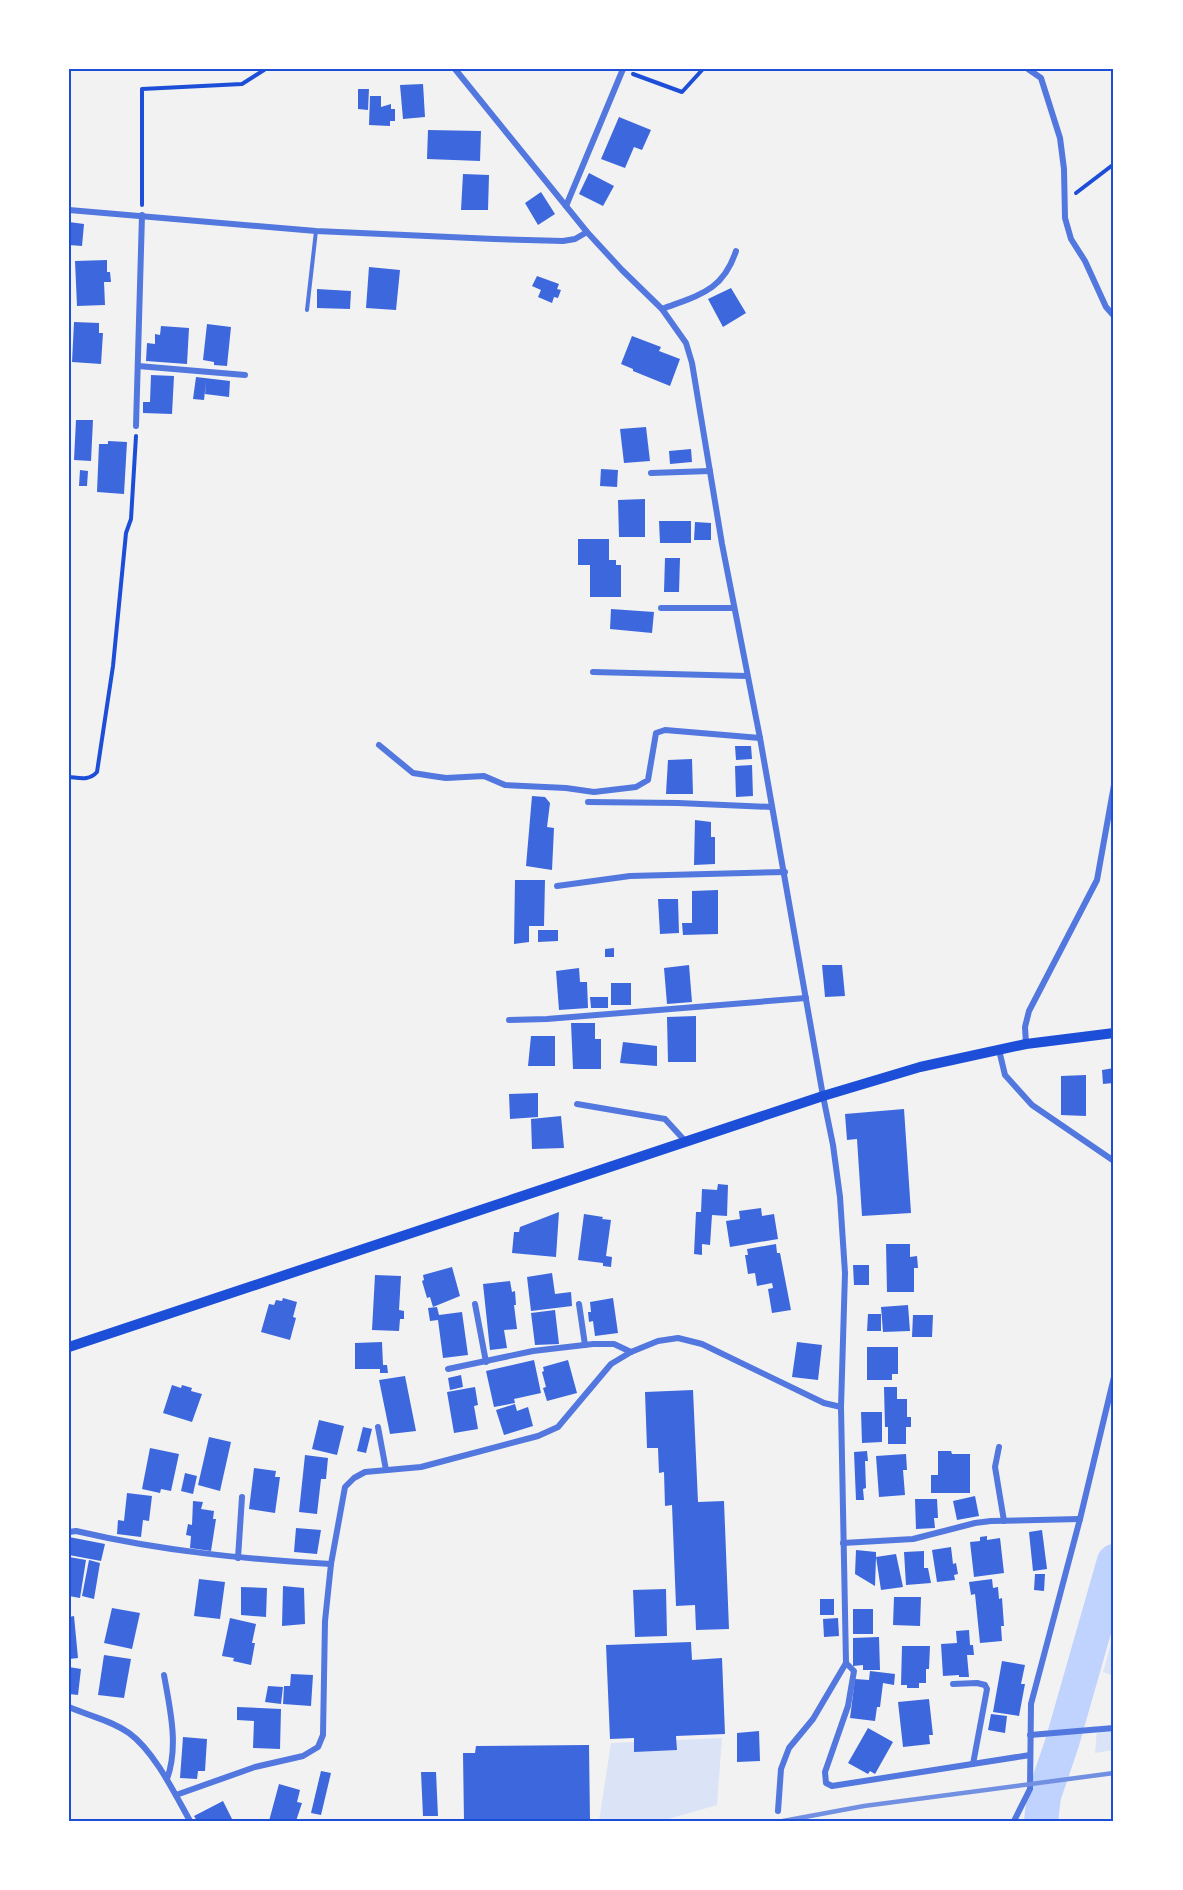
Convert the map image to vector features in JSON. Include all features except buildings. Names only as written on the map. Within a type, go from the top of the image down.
[{"type":"main road","points":[[69,1347],[823,1096],[920,1067],[1026,1044],[1114,1033]]},
{"type":"street","points":[[455,69],[587,232],[662,309],[686,342],[692,363],[734,608],[785,872],[833,1145],[840,1197],[845,1273],[841,1407],[846,1663],[813,1719],[789,1748],[781,1769],[778,1811]]},
{"type":"street","points":[[566,206],[623,69]]},
{"type":"street","points":[[1028,69],[1041,78],[1060,138],[1066,201],[1065,218],[1071,239],[1085,261],[1106,307],[1114,316]]},
{"type":"street","points":[[69,210],[316,231],[553,241],[575,239],[587,232]]},
{"type":"street","points":[[136,426],[142,215]]},
{"type":"street","points":[[662,309],[709,290],[721,281],[731,266],[736,251]]},
{"type":"street","points":[[138,366],[245,375]]},
{"type":"street","points":[[651,473],[710,471]]},
{"type":"street","points":[[661,608],[734,608]]},
{"type":"street","points":[[593,672],[747,676]]},
{"type":"street","points":[[379,745],[413,773],[446,778],[484,776],[505,785],[594,792],[636,787],[648,780],[656,733],[665,730],[760,738]]},
{"type":"street","points":[[1026,1044],[1025,1028],[1029,1011],[1097,880],[1114,785]]},
{"type":"street","points":[[588,802],[772,807]]},
{"type":"street","points":[[556,886],[630,876],[785,872]]},
{"type":"street","points":[[509,1020],[547,1019],[806,998]]},
{"type":"street","points":[[999,1050],[1005,1075],[1032,1105],[1114,1161]]},
{"type":"street","points":[[577,1104],[665,1119],[686,1142]]},
{"type":"street","points":[[475,1304],[486,1362]]},
{"type":"street","points":[[579,1304],[585,1345]]},
{"type":"street","points":[[176,1795],[255,1767],[303,1756],[318,1747],[323,1735],[326,1621],[331,1564],[345,1487],[358,1474],[421,1467],[538,1436],[558,1427],[611,1364],[631,1352],[658,1341],[678,1338],[702,1344],[824,1403],[841,1407]]},
{"type":"street","points":[[448,1369],[533,1351],[585,1345],[614,1344],[631,1352]]},
{"type":"street","points":[[1014,1821],[1030,1789],[1031,1704],[1080,1519],[1114,1377]]},
{"type":"street","points":[[378,1427],[386,1470]]},
{"type":"street","points":[[999,1447],[995,1467],[1004,1521]]},
{"type":"street","points":[[238,1558],[242,1497]]},
{"type":"street","points":[[843,1543],[913,1539],[975,1523],[1080,1519]]},
{"type":"street","points":[[69,1532],[76,1531],[135,1544],[238,1558],[331,1564]]},
{"type":"street","points":[[846,1663],[854,1671],[848,1706],[825,1772],[826,1783],[838,1786],[1030,1755]]},
{"type":"street","points":[[164,1675],[174,1740],[172,1764],[167,1779]]},
{"type":"street","points":[[953,1684],[977,1683],[985,1685],[987,1689],[973,1764]]},
{"type":"street","points":[[69,1707],[104,1720],[129,1733],[167,1779],[190,1821]]},
{"type":"street","points":[[1030,1735],[1114,1728]]},
{"type":"lane","points":[[307,310],[316,231]]},
{"type":"path","points":[[623,69],[664,87],[682,92],[703,69]]},
{"type":"path","points":[[142,215],[142,89],[242,84],[264,70]]},
{"type":"path","points":[[1066,201],[1114,164]]},
{"type":"path","points":[[69,777],[84,779],[92,777],[97,772],[113,666],[126,533],[131,519],[136,426]]},
{"type":"shaded area","points":[[1114,1632],[1114,1676],[1103,1672]]},
{"type":"shaded area","points":[[1114,1725],[1114,1750],[1095,1753],[1097,1728]]},
{"type":"shaded area","points":[[722,1738],[717,1805],[661,1821],[599,1821],[611,1743]]},
{"type":"waterway","points":[[1041,1821],[1044,1796],[1062,1743],[1114,1561]]},
{"type":"railway","points":[[783,1821],[864,1806],[1114,1773]]}]
